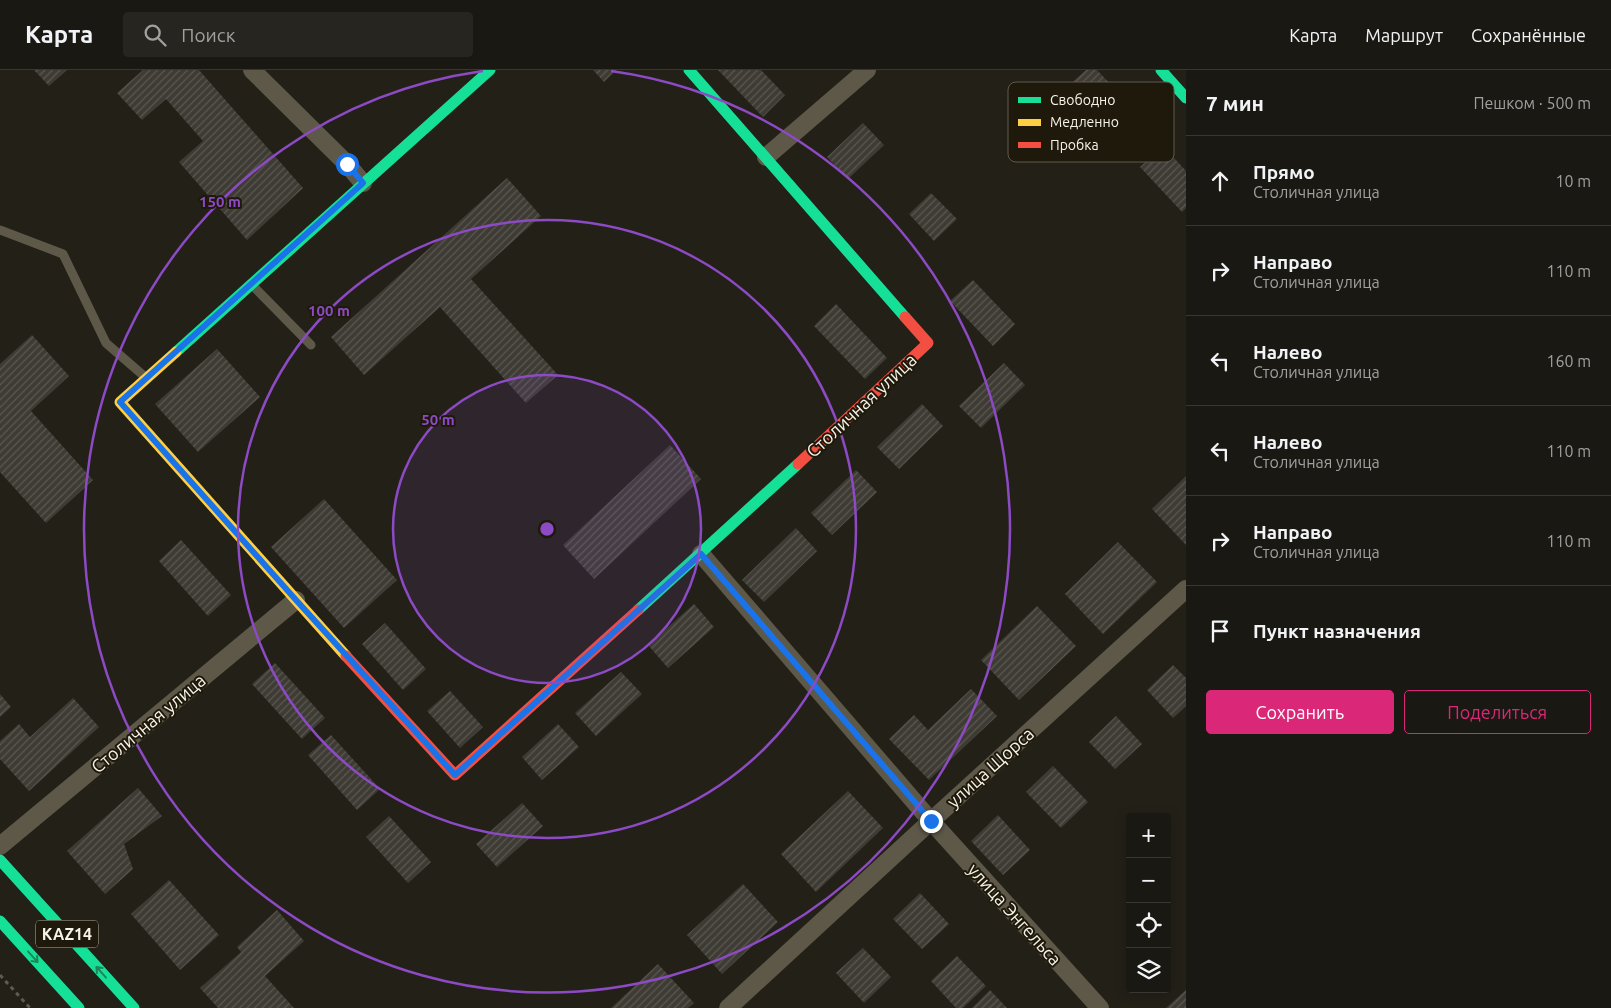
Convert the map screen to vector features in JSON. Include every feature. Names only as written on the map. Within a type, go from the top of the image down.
[{"type":"street","points":[[252,70],[347,164],[363,183]]},
{"type":"street","name":"Столичная улица","points":[[490,70],[120,402],[455,775],[701,554],[928,343],[689,70]]},
{"type":"street","points":[[766,157],[867,70]]},
{"type":"street","points":[[1161,70],[1172,82]]},
{"type":"street","points":[[1174,85],[1186,98]]},
{"type":"street","points":[[701,554],[931,821]]},
{"type":"street","name":"улица Щорса","points":[[728,1008],[1186,589]]},
{"type":"street","name":"Столичная улица","points":[[0,846],[296,600]]},
{"type":"street","name":"улица Энгельса","points":[[931,821],[1100,1008]]},
{"type":"street","name":"KAZ14","points":[[0,860],[134,1008]]},
{"type":"street","name":"KAZ14","points":[[0,921],[79,1008]]},
{"type":"lane","points":[[0,230],[63,254],[106,343],[146,378]]},
{"type":"lane","points":[[251,284],[311,344]]},
{"type":"path","points":[[0,975],[30,1008]]},
{"type":"building","points":[[34,70],[67,70],[49,86]]},
{"type":"building","points":[[143,70],[199,70],[303,188],[247,240],[179,162],[203,141],[166,99],[142,120],[117,93]]},
{"type":"building","points":[[593,70],[616,70],[604,82]]},
{"type":"building","points":[[718,70],[761,70],[785,95],[763,117]]},
{"type":"building","points":[[1086,70],[1097,70],[1108,82],[1072,82]]},
{"type":"building","points":[[863,123],[884,145],[848,179],[827,157]]},
{"type":"building","points":[[1174,158],[1186,171],[1186,208],[1182,212],[1140,167],[1145,162],[1174,162]]},
{"type":"building","points":[[507,178],[541,216],[471,279],[558,375],[526,403],[440,307],[364,375],[331,337]]},
{"type":"building","points":[[931,193],[957,219],[934,241],[909,214]]},
{"type":"building","points":[[973,280],[1015,324],[993,346],[950,301]]},
{"type":"building","points":[[836,304],[887,358],[865,379],[814,326]]},
{"type":"building","points":[[32,335],[69,376],[31,411],[93,480],[46,523],[0,472],[0,364]]},
{"type":"building","points":[[217,349],[260,397],[198,452],[155,404]]},
{"type":"building","points":[[1004,363],[1025,385],[981,428],[959,406]]},
{"type":"building","points":[[922,404],[943,426],[899,469],[877,447]]},
{"type":"building","points":[[670,445],[701,479],[594,579],[563,545]]},
{"type":"building","points":[[856,470],[877,492],[832,535],[811,513]]},
{"type":"building","points":[[1186,476],[1186,545],[1152,509]]},
{"type":"building","points":[[324,499],[397,580],[344,628],[271,547]]},
{"type":"building","points":[[796,528],[817,551],[764,602],[742,580]]},
{"type":"building","points":[[181,540],[231,595],[208,616],[159,561]]},
{"type":"building","points":[[1118,542],[1157,582],[1103,634],[1065,594]]},
{"type":"building","points":[[694,604],[714,627],[668,668],[648,645]]},
{"type":"building","points":[[1037,606],[1076,646],[1019,700],[981,660]]},
{"type":"building","points":[[385,623],[426,669],[403,690],[362,644]]},
{"type":"building","points":[[275,663],[325,718],[302,739],[252,684]]},
{"type":"building","points":[[1173,665],[1186,678],[1186,706],[1173,718],[1147,690]]},
{"type":"building","points":[[621,672],[642,694],[596,736],[575,713]]},
{"type":"building","points":[[971,689],[997,716],[929,780],[889,739],[914,715],[928,730]]},
{"type":"building","points":[[450,691],[483,727],[460,748],[427,711]]},
{"type":"building","points":[[0,694],[11,707],[0,717]]},
{"type":"building","points":[[73,698],[99,727],[29,791],[0,759],[0,741],[19,724],[30,737]]},
{"type":"building","points":[[1116,716],[1142,744],[1115,769],[1089,742]]},
{"type":"building","points":[[558,724],[579,747],[542,780],[522,757]]},
{"type":"building","points":[[331,735],[380,789],[357,810],[308,755]]},
{"type":"building","points":[[1053,766],[1088,802],[1061,828],[1026,792]]},
{"type":"building","points":[[138,788],[162,816],[124,844],[133,869],[105,894],[67,851]]},
{"type":"building","points":[[848,791],[883,828],[816,892],[781,854]]},
{"type":"building","points":[[522,803],[543,826],[497,867],[476,844]]},
{"type":"building","points":[[998,815],[1030,850],[1003,875],[971,841]]},
{"type":"building","points":[[389,816],[431,862],[408,883],[366,837]]},
{"type":"building","points":[[169,880],[219,935],[180,970],[131,914]]},
{"type":"building","points":[[743,884],[778,922],[722,974],[687,935]]},
{"type":"building","points":[[920,893],[949,924],[922,949],[893,919]]},
{"type":"building","points":[[277,910],[304,941],[265,976],[294,1008],[218,1008],[200,988],[241,952],[237,947]]},
{"type":"building","points":[[863,948],[891,977],[864,1003],[836,973]]},
{"type":"building","points":[[957,956],[986,986],[963,1008],[956,1008],[931,981]]},
{"type":"building","points":[[658,964],[694,1003],[688,1008],[611,1008]]},
{"type":"building","points":[[990,990],[1007,1008],[972,1008]]},
{"type":"building","points":[[1186,990],[1186,1008],[1166,1008]]},
{"type":"traffic: fast","points":[[176,352],[490,70]]},
{"type":"traffic: fast","points":[[689,70],[905,317]]},
{"type":"traffic: fast","points":[[1161,70],[1172,82]]},
{"type":"traffic: fast","points":[[1174,85],[1186,98]]},
{"type":"traffic: fast","points":[[638,610],[798,464]]},
{"type":"traffic: fast","points":[[0,860],[134,1008]]},
{"type":"traffic: fast","points":[[0,921],[79,1008]]},
{"type":"traffic: slow","points":[[176,352],[120,402],[346,656]]},
{"type":"traffic: jam","points":[[798,464],[928,343],[905,317]]},
{"type":"traffic: jam","points":[[346,656],[455,775],[638,610]]},
{"type":"route","points":[[347,164],[363,183],[120,402],[455,775],[701,554],[931,821]]}]
